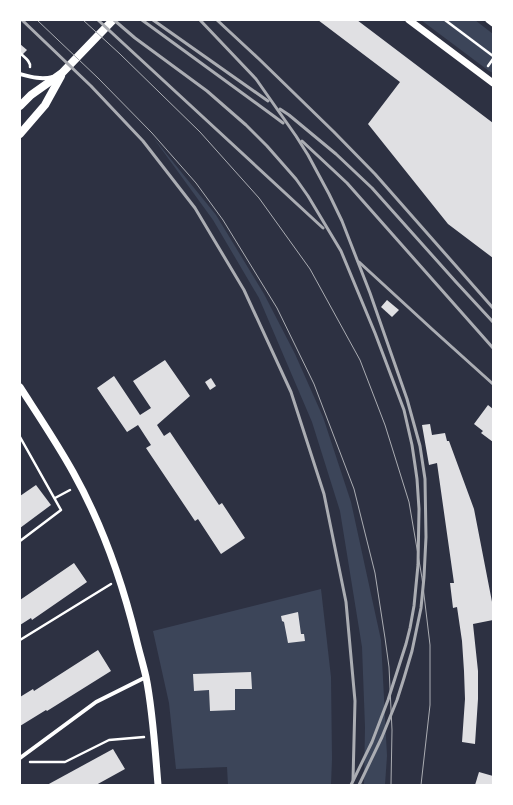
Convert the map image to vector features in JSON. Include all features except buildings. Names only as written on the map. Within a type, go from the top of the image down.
[{"type":"main road","points":[[20,106],[31,95],[62,74],[113,20]]},
{"type":"main road","points":[[20,134],[45,104],[62,74]]},
{"type":"street","points":[[409,20],[493,83]]},
{"type":"street","points":[[489,20],[493,23]]},
{"type":"street","points":[[20,74],[42,79],[62,74]]},
{"type":"street","points":[[20,387],[61,450],[74,473],[93,511],[120,579],[146,677],[154,736],[158,785]]},
{"type":"street","points":[[20,758],[96,702],[146,677]]},
{"type":"path","points":[[445,20],[493,56]]},
{"type":"path","points":[[20,53],[28,60],[30,64],[29,77]]},
{"type":"path","points":[[20,437],[61,510],[20,541]]},
{"type":"path","points":[[55,498],[70,490]]},
{"type":"path","points":[[20,640],[120,579]]},
{"type":"path","points":[[28,762],[65,762],[110,740],[154,736]]},
{"type":"shaded area","points":[[421,20],[475,20],[493,34],[493,73],[489,71]]},
{"type":"shaded area","points":[[152,136],[216,215],[264,294],[295,354],[323,417],[351,502],[381,640],[387,756],[385,785],[364,785],[365,727],[362,647],[340,511],[312,422],[259,298],[213,220]]},
{"type":"shaded area","points":[[321,589],[331,677],[331,785],[228,785],[227,767],[176,769],[169,703],[153,631]]},
{"type":"tram line","points":[[37,20],[98,78],[152,133],[196,183],[223,220],[277,308],[314,384],[354,489],[375,573],[389,667],[392,730],[391,785]]},
{"type":"tram line","points":[[83,20],[200,132],[259,198],[310,269],[360,360],[385,425],[409,502],[422,578],[430,645],[430,705],[421,785]]},
{"type":"railway","points":[[22,20],[91,86],[143,141],[195,208],[244,290],[291,392],[324,494],[346,602],[355,701],[353,780]]},
{"type":"railway","points":[[98,20],[323,228]]},
{"type":"railway","points":[[114,20],[135,38],[207,91],[246,125],[296,179],[341,251],[375,333],[404,410],[412,445],[417,479],[419,509],[418,565],[414,606],[406,644],[388,700],[372,742],[351,785]]},
{"type":"railway","points":[[142,20],[283,123]]},
{"type":"railway","points":[[153,20],[268,101]]},
{"type":"railway","points":[[200,20],[256,79],[296,136],[329,194],[342,221],[370,293],[407,399],[420,446],[425,479],[426,537],[421,608],[412,651],[397,700],[382,737],[359,785]]},
{"type":"railway","points":[[217,20],[334,132],[375,174],[493,308]]},
{"type":"railway","points":[[280,109],[336,154],[372,188],[493,322]]},
{"type":"railway","points":[[302,141],[347,183],[493,348]]},
{"type":"railway","points":[[359,262],[493,384]]}]
